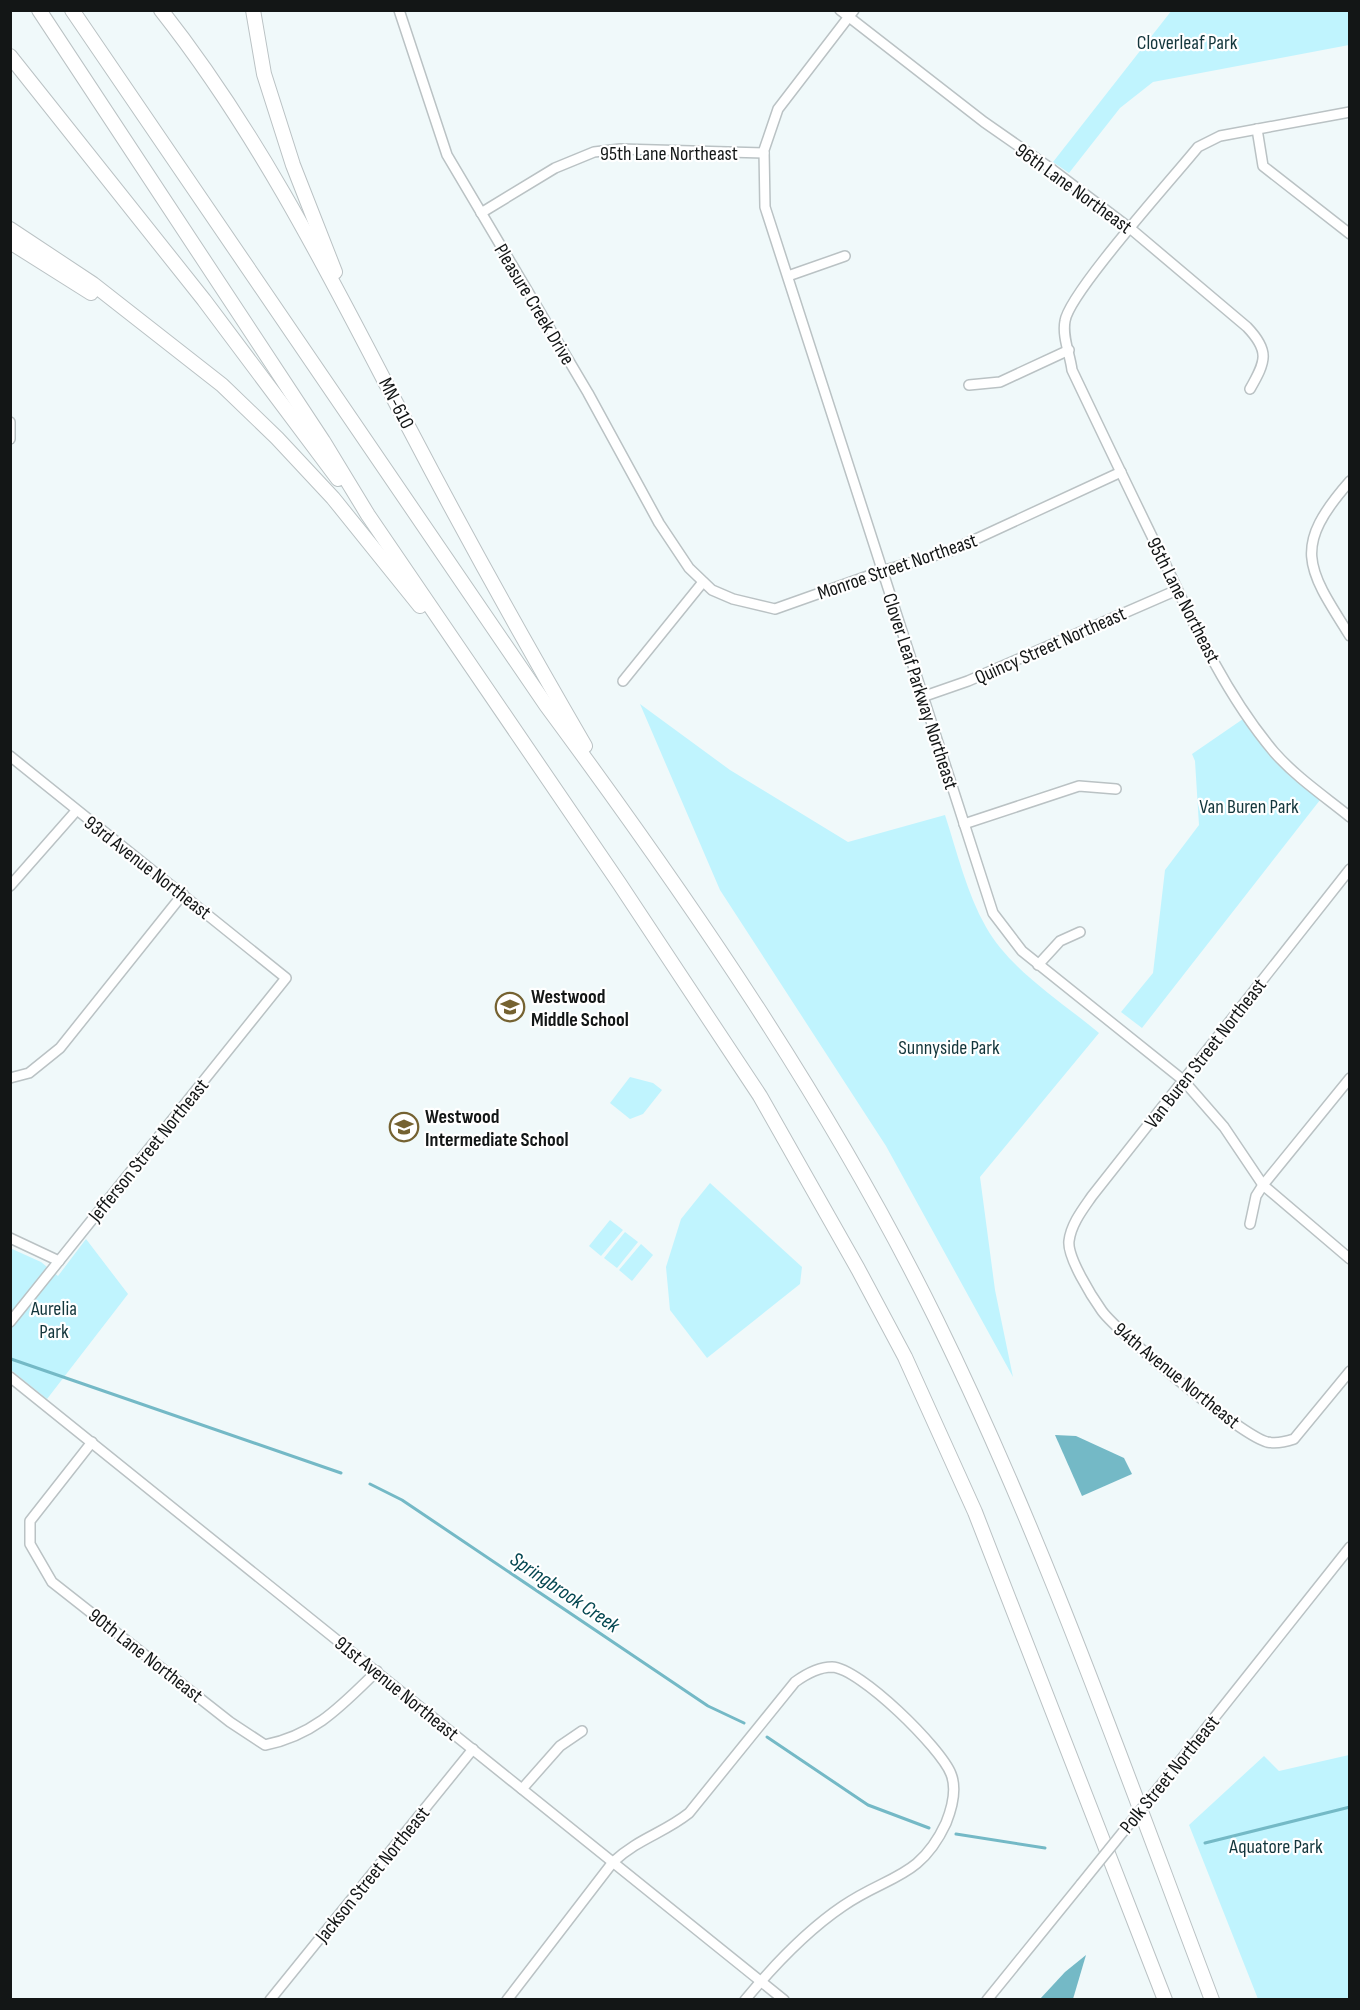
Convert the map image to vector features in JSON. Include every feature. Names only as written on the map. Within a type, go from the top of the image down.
[{"type":"highway","points":[[39,10],[323,441],[368,515],[760,1096],[904,1357],[975,1512],[1165,2000]]},
{"type":"highway","points":[[72,10],[546,705],[619,804],[763,1018],[896,1242],[936,1320],[1017,1494],[1088,1673],[1212,2000]]},
{"type":"highway","name":"MN-610","points":[[161,10],[190,48],[265,160],[353,319],[459,522],[619,804]]},
{"type":"highway","points":[[253,10],[264,74],[294,165],[353,319]]},
{"type":"highway","points":[[10,56],[197,291],[321,458],[368,515]]},
{"type":"highway","points":[[10,229],[93,284],[222,385],[277,438],[333,498],[480,680]]},
{"type":"highway","points":[[10,242],[144,325]]},
{"type":"street","name":"Pleasure Creek Drive","points":[[399,10],[447,155],[592,401],[659,523],[689,568],[703,582]]},
{"type":"street","name":"96th Lane Northeast","points":[[840,10],[852,14],[984,122],[1131,229],[1261,342],[1264,354],[1259,374],[1250,389]]},
{"type":"street","name":"Clover Leaf Parkway Northeast","points":[[852,14],[778,109],[764,153],[765,207],[993,912],[1012,940],[1038,964],[1183,1080],[1224,1127],[1263,1185],[1350,1259]]},
{"type":"street","name":"95th Lane Northeast","points":[[1350,112],[1220,136],[1198,147],[1072,304],[1065,320],[1064,338],[1069,350],[1072,370],[1177,590],[1197,630],[1244,711],[1275,752],[1301,779],[1350,817]]},
{"type":"street","points":[[1257,129],[1263,165],[1350,234]]},
{"type":"street","name":"95th Lane Northeast","points":[[481,213],[555,168],[594,152],[620,149],[764,153]]},
{"type":"street","points":[[788,276],[845,256]]},
{"type":"street","points":[[969,385],[1000,382],[1069,350]]},
{"type":"street","name":"Monroe Street Northeast","points":[[703,582],[712,590],[733,599],[774,609],[950,551],[1121,472]]},
{"type":"street","points":[[1350,481],[1329,505],[1315,528],[1310,546],[1321,590],[1350,636]]},
{"type":"street","points":[[623,681],[703,582]]},
{"type":"street","name":"Quincy Street Northeast","points":[[922,697],[968,681],[1177,590]]},
{"type":"street","name":"93rd Avenue Northeast","points":[[10,756],[76,812],[183,894],[286,978]]},
{"type":"street","points":[[964,824],[1079,786],[1116,789]]},
{"type":"street","points":[[10,886],[76,812]]},
{"type":"street","name":"Van Buren Street Northeast","points":[[1068,1241],[1078,1216],[1092,1196],[1350,869]]},
{"type":"street","points":[[10,1078],[29,1073],[60,1048],[183,894]]},
{"type":"street","points":[[1038,964],[1060,941],[1080,932]]},
{"type":"street","name":"Jefferson Street Northeast","points":[[10,1322],[286,978]]},
{"type":"street","points":[[1250,1224],[1256,1196],[1263,1185],[1350,1078]]},
{"type":"street","points":[[10,1238],[59,1261]]},
{"type":"street","name":"94th Avenue Northeast","points":[[1068,1241],[1072,1257],[1103,1312],[1135,1345],[1241,1428],[1266,1442],[1281,1443],[1294,1439],[1350,1371]]},
{"type":"street","name":"91st Avenue Northeast","points":[[10,1377],[784,2000]]},
{"type":"street","name":"90th Lane Northeast","points":[[92,1442],[30,1521],[30,1544],[52,1582],[230,1722],[265,1745],[291,1740],[331,1716],[377,1671]]},
{"type":"street","name":"Polk Street Northeast","points":[[987,2000],[1350,1548]]},
{"type":"street","points":[[507,2000],[613,1862],[630,1846],[678,1822],[689,1813],[780,1698],[811,1671],[832,1667],[846,1671],[920,1731],[943,1758],[952,1776],[954,1799],[946,1822],[930,1852],[901,1877],[844,1905],[808,1932],[745,2000]]},
{"type":"street","points":[[522,1789],[560,1746],[582,1731]]},
{"type":"street","name":"Jackson Street Northeast","points":[[270,2000],[473,1749]]},
{"type":"green space","name":"Cloverleaf Park","points":[[1172,10],[1349,11],[1349,45],[1153,82],[1120,108],[1069,173],[1053,162]]},
{"type":"green space","name":"Sunnyside Park","points":[[640,704],[730,770],[848,842],[945,815],[973,901],[996,943],[1023,971],[1099,1033],[980,1177],[995,1290],[1013,1377],[886,1146],[720,890]]},
{"type":"green space","name":"Van Buren Park","points":[[1243,719],[1279,762],[1320,800],[1142,1028],[1121,1012],[1153,973],[1165,870],[1199,825],[1195,761],[1192,754]]},
{"type":"green space","points":[[630,1077],[653,1083],[662,1090],[643,1114],[630,1119],[610,1103]]},
{"type":"green space","points":[[710,1183],[802,1267],[800,1284],[707,1358],[670,1310],[666,1267],[681,1219]]},
{"type":"green space","points":[[610,1220],[623,1230],[601,1256],[589,1246]]},
{"type":"green space","points":[[625,1232],[638,1242],[617,1268],[604,1258]]},
{"type":"green space","name":"Aurelia Park","points":[[86,1239],[128,1294],[47,1399],[11,1370],[10,1248],[41,1262],[58,1276]]},
{"type":"green space","points":[[641,1244],[653,1255],[632,1281],[619,1270]]},
{"type":"green space","name":"Aquatore Park","points":[[1349,1755],[1349,1999],[1258,1999],[1189,1825],[1264,1756],[1279,1771]]},
{"type":"shaded area","points":[[1055,1435],[1076,1436],[1124,1458],[1132,1474],[1082,1496]]},
{"type":"shaded area","points":[[1086,1955],[1073,1999],[1040,1999],[1065,1972]]},
{"type":"waterway","name":"Springbrook Creek","points":[[11,1359],[341,1473]]},
{"type":"waterway","name":"Springbrook Creek","points":[[370,1484],[402,1500],[708,1706],[744,1723]]},
{"type":"waterway","name":"Springbrook Creek","points":[[767,1737],[868,1805],[929,1828]]},
{"type":"waterway","name":"Springbrook Creek","points":[[1205,1843],[1350,1807]]},
{"type":"waterway","name":"Springbrook Creek","points":[[956,1834],[1045,1848]]},
{"type":"place","name":"Westwood Middle School","points":[[510,1007]]},
{"type":"place","name":"Westwood Intermediate School","points":[[404,1127]]}]
